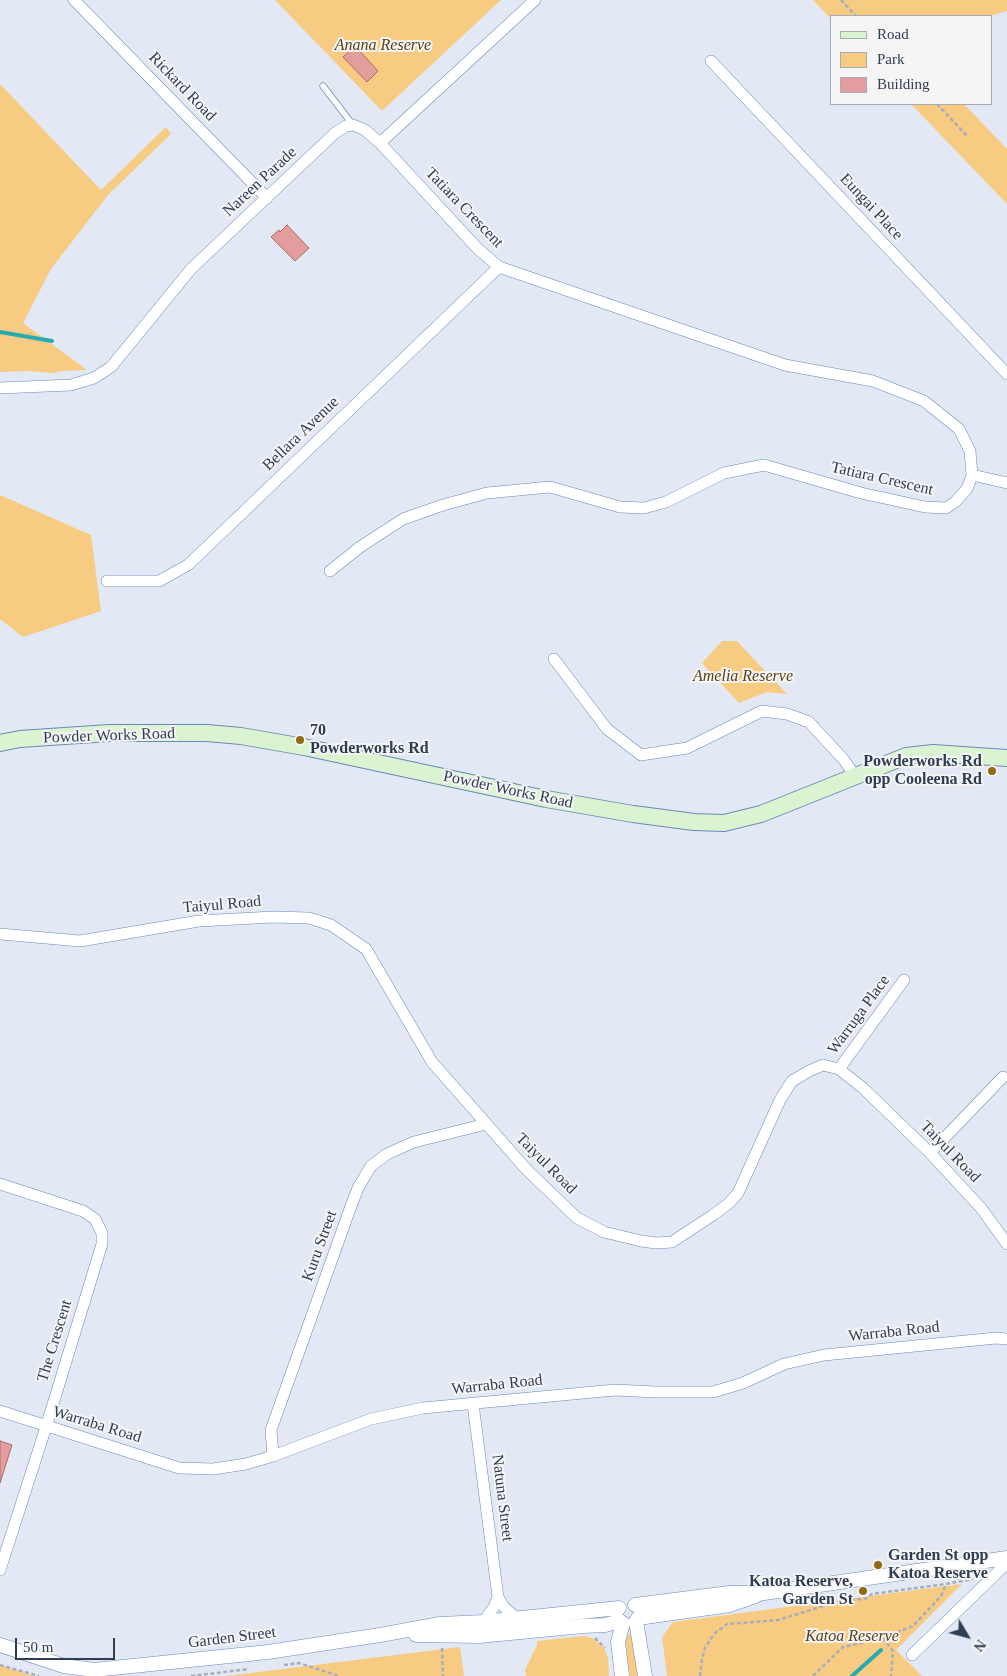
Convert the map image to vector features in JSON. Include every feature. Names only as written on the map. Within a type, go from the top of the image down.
[{"type":"main road","name":"Powder Works Road","points":[[0,743],[20,739],[109,733],[207,733],[242,736],[304,747],[546,799],[633,814],[694,822],[724,823],[761,814],[906,756],[934,754],[1007,758]]},
{"type":"street","name":"Rickard Road","points":[[74,0],[267,198]]},
{"type":"street","points":[[353,125],[366,130],[380,143],[535,0]]},
{"type":"street","name":"Eungai Place","points":[[711,61],[1007,374]]},
{"type":"street","name":"Nareen Parade","points":[[0,388],[71,386],[83,383],[103,373],[118,360],[191,269],[335,133],[346,126],[353,125]]},
{"type":"street","name":"Tatiara Crescent","points":[[330,571],[360,547],[403,519],[443,504],[487,493],[550,487],[620,507],[644,508],[666,502],[724,473],[764,465],[861,492],[925,507],[946,508],[955,502],[967,489],[972,475],[970,452],[958,429],[924,400],[873,381],[785,365],[499,267],[478,249],[380,143]]},
{"type":"street","name":"Bellara Avenue","points":[[107,581],[159,581],[188,565],[499,267]]},
{"type":"street","points":[[972,475],[1007,483]]},
{"type":"street","points":[[554,659],[606,729],[641,755],[687,748],[762,711],[787,714],[809,722],[844,760],[855,776]]},
{"type":"street","name":"Taiyul Road","points":[[0,934],[80,941],[199,921],[273,917],[309,918],[331,925],[366,949],[432,1062],[526,1169],[578,1218],[604,1232],[641,1241],[656,1243],[672,1242],[713,1216],[738,1193],[780,1100],[792,1081],[809,1070],[823,1065],[839,1069],[863,1088],[930,1153],[981,1208],[1007,1244]]},
{"type":"street","name":"Warruga Place","points":[[839,1069],[904,980]]},
{"type":"street","points":[[930,1153],[1003,1077]]},
{"type":"street","name":"Kuru Street","points":[[273,1456],[272,1430],[351,1206],[358,1188],[371,1166],[387,1154],[414,1142],[486,1124]]},
{"type":"street","name":"The Crescent","points":[[0,1184],[83,1211],[95,1219],[102,1233],[102,1244],[0,1570]]},
{"type":"street","name":"Warraba Road","points":[[0,1411],[179,1468],[221,1468],[246,1464],[273,1456],[371,1419],[423,1408],[615,1390],[713,1392],[743,1383],[784,1364],[824,1355],[996,1338],[1007,1339]]},
{"type":"street","name":"Natuna Street","points":[[473,1404],[498,1597]]},
{"type":"street","name":"Garden Street","points":[[0,1646],[64,1666],[94,1670],[268,1652],[440,1624],[516,1618],[629,1616],[730,1605],[764,1593],[1007,1558]]},
{"type":"street","points":[[912,1656],[1007,1563]]},
{"type":"street","points":[[498,1597],[504,1607],[516,1618]]},
{"type":"street","points":[[483,1622],[494,1607],[498,1597]]},
{"type":"street","points":[[622,1676],[618,1642],[629,1616]]},
{"type":"street","points":[[629,1616],[645,1676]]},
{"type":"street","name":"Garden Street","points":[[380,1635],[479,1636],[605,1625],[629,1616]]},
{"type":"street","points":[[605,1625],[618,1642]]},
{"type":"lane","points":[[323,86],[353,125]]},
{"type":"path","points":[[841,0],[855,15]]},
{"type":"path","points":[[938,105],[968,137]]},
{"type":"path","points":[[700,1676],[705,1648],[714,1634],[727,1624],[778,1620],[843,1600],[864,1600],[872,1594],[977,1579]]},
{"type":"path","points":[[814,1676],[843,1647],[883,1638],[914,1626],[941,1596],[946,1584]]},
{"type":"path","points":[[883,1638],[892,1651],[892,1676]]},
{"type":"path","points":[[280,1665],[299,1663],[339,1676]]},
{"type":"path","points":[[0,1665],[39,1676]]},
{"type":"path","points":[[190,1676],[250,1669]]},
{"type":"green space","name":"Anana Reserve","points":[[275,0],[501,0],[382,111]]},
{"type":"green space","points":[[813,0],[1007,0],[1007,11],[992,15],[830,15],[830,18]]},
{"type":"green space","points":[[0,84],[101,190],[166,127],[171,134],[108,195],[51,269],[23,323],[87,370],[52,373],[29,371],[0,372]]},
{"type":"green space","points":[[912,105],[965,105],[1007,149],[1007,204]]},
{"type":"green space","points":[[0,495],[91,535],[101,611],[23,637],[0,619]]},
{"type":"green space","name":"Amelia Reserve","points":[[722,641],[737,641],[787,694],[767,692],[739,703],[702,663]]},
{"type":"green space","name":"Katoa Reserve","points":[[962,1584],[896,1650],[922,1676],[667,1676],[662,1637],[673,1622]]},
{"type":"green space","points":[[633,1634],[641,1676],[630,1676],[625,1639],[627,1635]]},
{"type":"green space","points":[[584,1636],[594,1639],[604,1648],[608,1658],[609,1676],[526,1676],[525,1670],[537,1645],[537,1641]]},
{"type":"green space","points":[[460,1647],[464,1676],[226,1676]]},
{"type":"green space","points":[[0,1665],[34,1676],[0,1676]]},
{"type":"building","points":[[355,46],[378,71],[367,82],[343,57]]},
{"type":"building","points":[[287,225],[309,248],[295,261],[271,237]]},
{"type":"building","points":[[0,1441],[12,1445],[0,1483]]},
{"type":"waterway","points":[[0,332],[52,341]]},
{"type":"waterway","points":[[852,1676],[881,1650]]},
{"type":"place","name":"70 Powderworks Rd","points":[[300,740]]},
{"type":"place","name":"Powderworks Rd opp Cooleena Rd","points":[[992,771]]},
{"type":"place","name":"Garden St opp Katoa Reserve","points":[[878,1565]]},
{"type":"place","name":"Katoa Reserve, Garden St","points":[[863,1591]]}]
